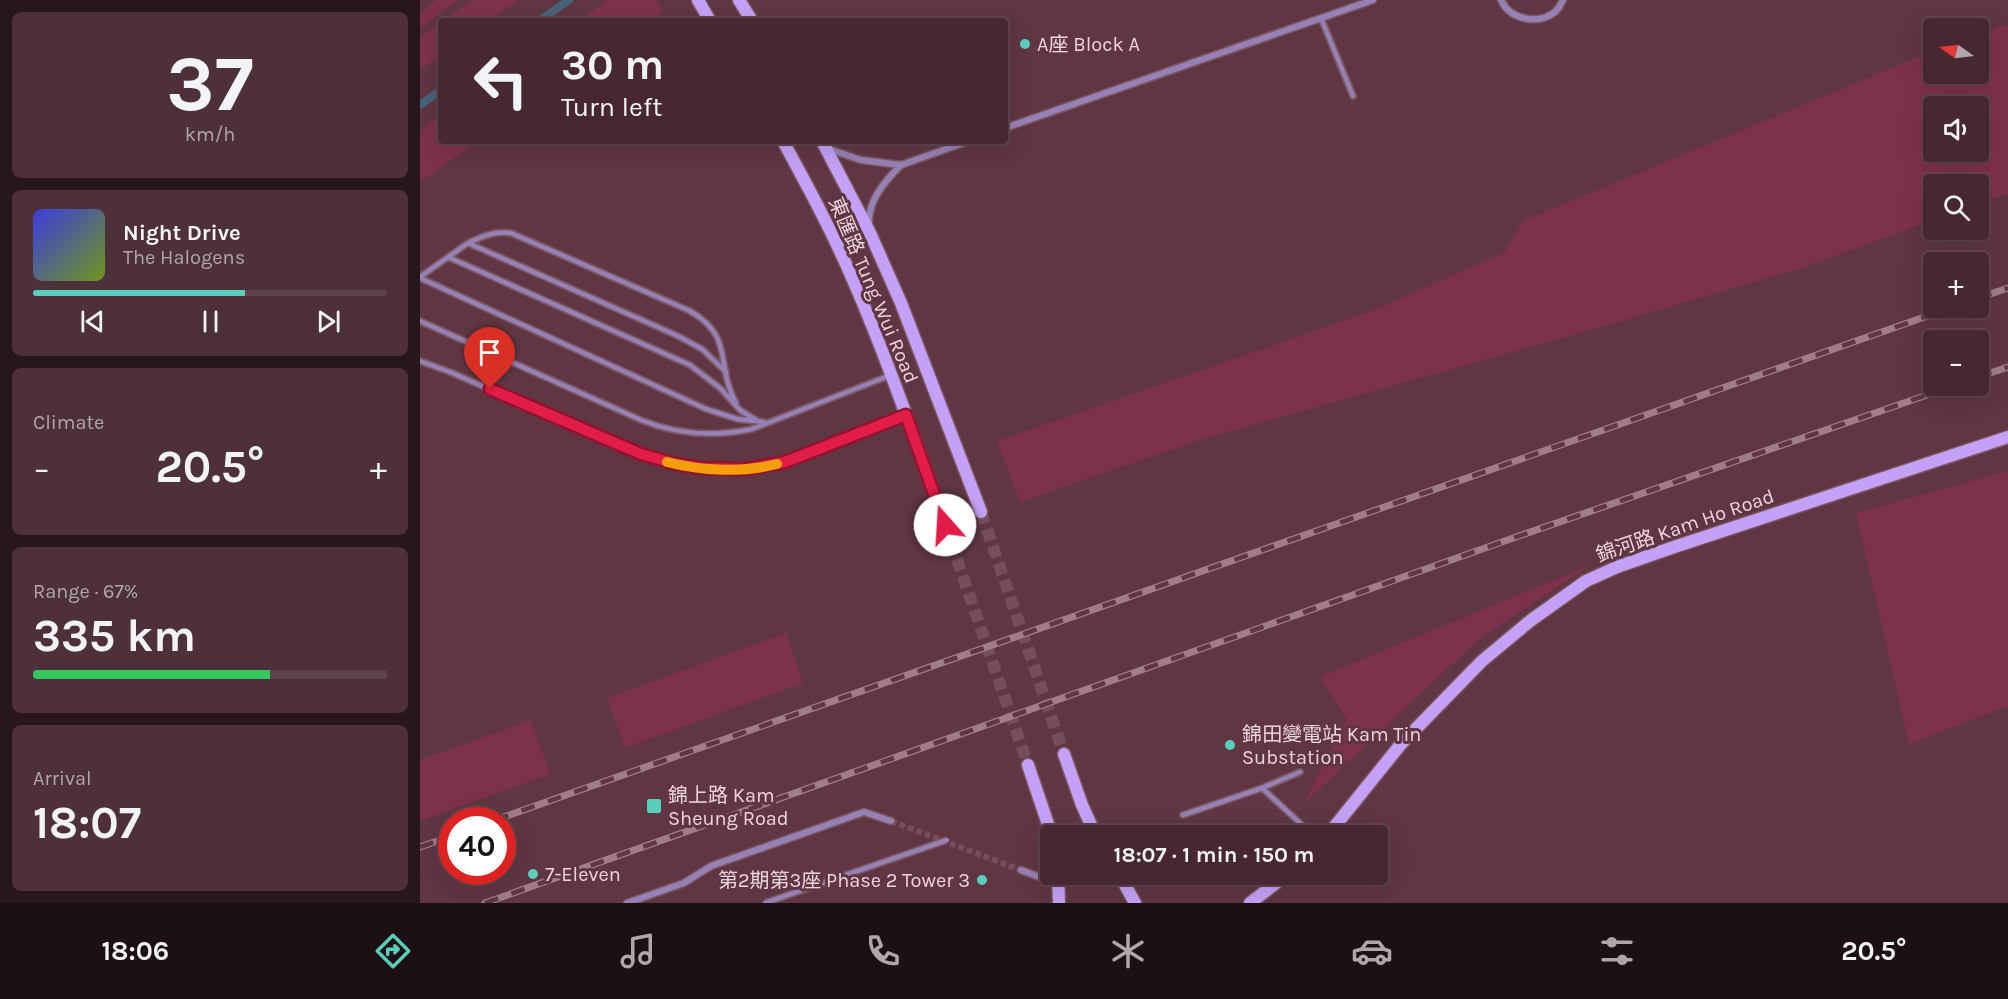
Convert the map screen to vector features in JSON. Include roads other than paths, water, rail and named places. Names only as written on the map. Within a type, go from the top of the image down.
[{"type":"street","points":[[698,0],[709,18]]},
{"type":"street","points":[[739,0],[749,18]]},
{"type":"street","points":[[1008,127],[1373,0]]},
{"type":"street","points":[[1501,0],[1514,14],[1528,20],[1542,18],[1556,11],[1563,0]]},
{"type":"street","name":"東匯路 Tung Wui Road","points":[[785,144],[835,240],[862,302],[906,415],[945,525]]},
{"type":"street","points":[[824,144],[861,160],[901,165]]},
{"type":"street","name":"東匯路 Tung Wui Road","points":[[824,144],[870,233],[920,351],[981,512]]},
{"type":"street","points":[[870,233],[868,219],[875,198],[888,178],[901,165],[960,144]]},
{"type":"street","name":"錦河路 Kam Ho Road","points":[[1336,825],[1401,744],[1482,661],[1530,621],[1586,581],[1617,567],[1674,547],[2008,437]]},
{"type":"street","points":[[1064,754],[1091,825]]},
{"type":"street","points":[[1028,765],[1048,825]]},
{"type":"street","points":[[627,903],[684,883],[711,866],[864,812],[891,821]]},
{"type":"street","points":[[1021,870],[1040,874]]},
{"type":"street","points":[[1059,885],[1059,903]]},
{"type":"street","points":[[1125,885],[1135,903]]},
{"type":"street","points":[[1250,903],[1274,885]]},
{"type":"lane","points":[[1321,18],[1353,96]]},
{"type":"lane","points":[[740,410],[733,397],[720,341],[703,319],[690,311],[511,232],[486,234],[468,243],[420,278],[706,409],[737,419],[767,422]]},
{"type":"lane","points":[[468,243],[678,336],[702,349],[726,372]]},
{"type":"lane","points":[[448,257],[690,365],[720,388],[740,410],[753,419],[767,422]]},
{"type":"lane","points":[[420,321],[658,427],[695,434],[752,429],[891,375]]},
{"type":"lane","points":[[420,361],[654,459],[702,468],[746,469],[785,462],[906,415]]},
{"type":"lane","points":[[1183,815],[1262,788],[1300,772]]},
{"type":"lane","points":[[1262,788],[1302,825]]},
{"type":"lane","points":[[765,903],[947,840]]},
{"type":"waterway","points":[[543,18],[569,0]]},
{"type":"waterway","points":[[420,105],[438,92]]},
{"type":"tunnel","points":[[981,512],[1064,754]]},
{"type":"tunnel","points":[[945,525],[1028,765]]},
{"type":"tunnel","points":[[891,821],[1021,870]]},
{"type":"railway","points":[[1989,294],[2008,288]]},
{"type":"railway","points":[[516,813],[1923,318]]},
{"type":"railway","points":[[1989,373],[2008,367]]},
{"type":"railway","points":[[485,903],[1516,537],[1924,396]]},
{"type":"railway","points":[[420,847],[438,841]]},
{"type":"place","name":"A座 Block A","points":[[1025,44]]},
{"type":"place","name":"錦田變電站 Kam Tin Substation","points":[[1230,745]]},
{"type":"place","name":"錦上路 Kam Sheung Road","points":[[654,806]]},
{"type":"place","name":"7-Eleven","points":[[533,874]]},
{"type":"place","name":"第2期第3座 Phase 2 Tower 3","points":[[982,880]]}]
